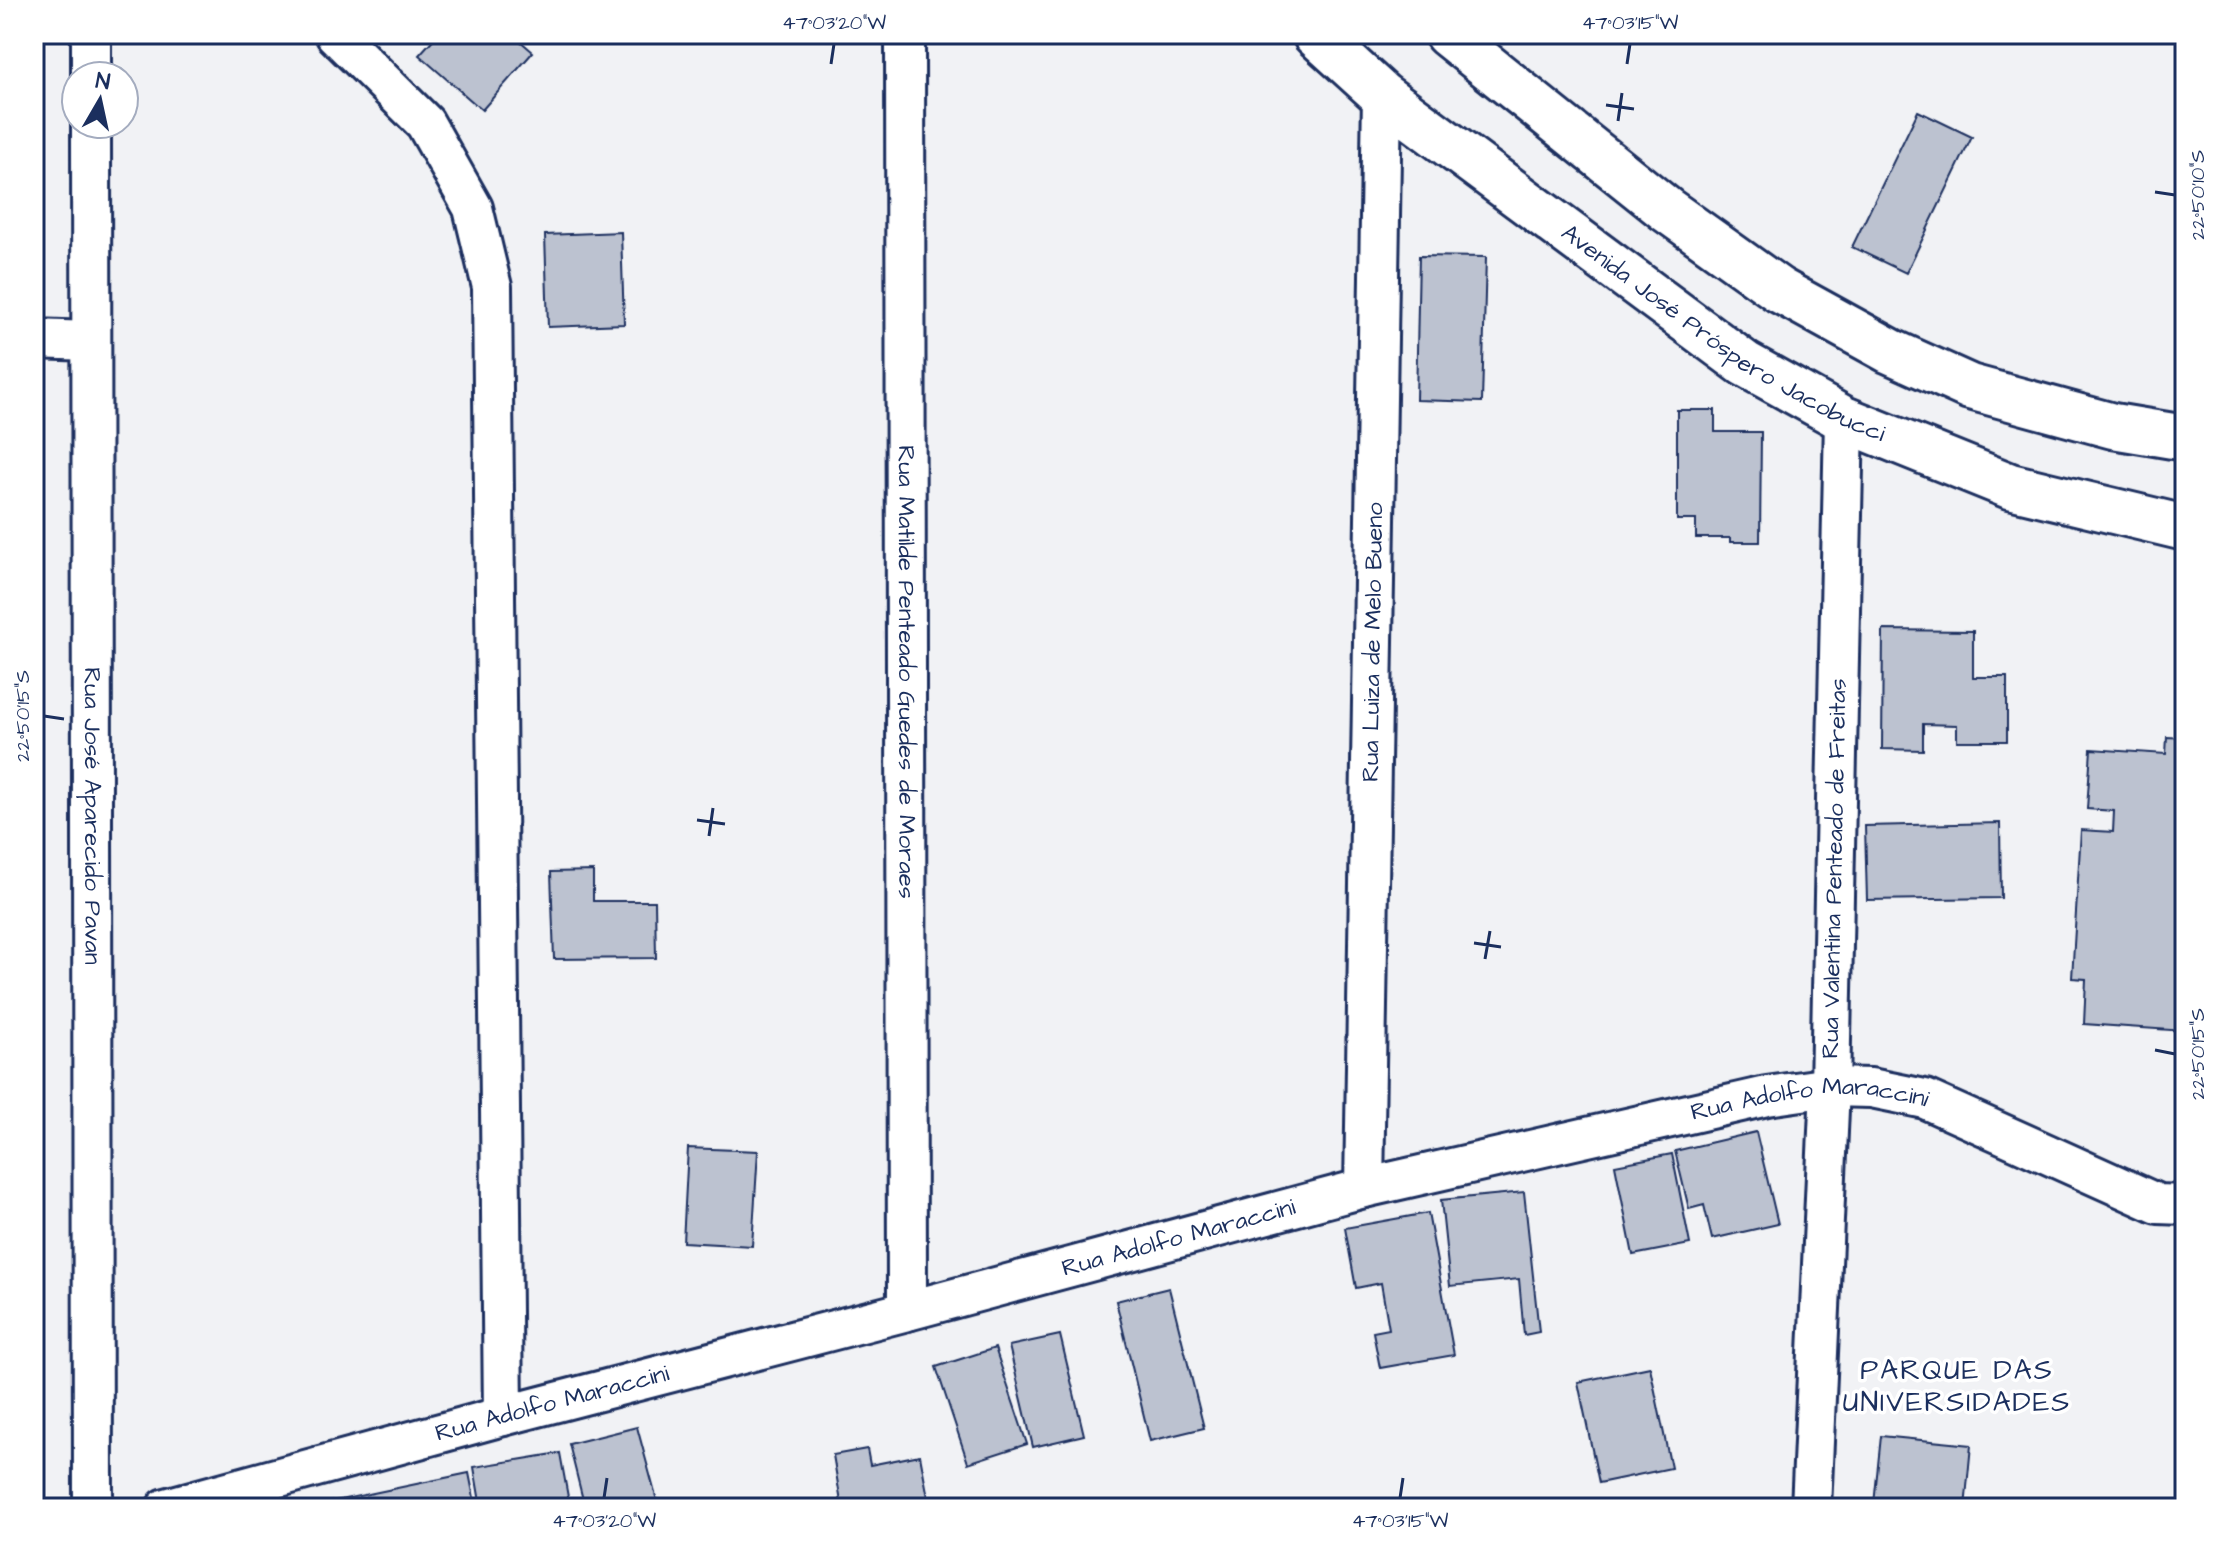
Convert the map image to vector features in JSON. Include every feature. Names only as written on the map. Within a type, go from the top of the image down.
[{"type":"main road","name":"Avenida José Próspero Jacobucci","points":[[1315,34],[1382,95],[1745,364],[1844,419],[2010,486],[2185,528]]},
{"type":"main road","points":[[1447,34],[1667,210],[1779,290],[1862,336],[1970,387],[2113,426],[2185,438]]},
{"type":"street","points":[[91,34],[91,60]]},
{"type":"street","points":[[335,34],[425,123],[473,208],[492,287],[503,1416]]},
{"type":"street","name":"Rua Matilde Penteado Guedes de Moraes","points":[[905,34],[907,1311]]},
{"type":"street","name":"Rua Luiza de Melo Bueno","points":[[1364,1188],[1382,95]]},
{"type":"street","name":"Rua José Aparecido Pavan","points":[[91,140],[93,1508]]},
{"type":"street","points":[[34,339],[91,341]]},
{"type":"street","name":"Rua Valentina Penteado de Freitas","points":[[1803,1506],[1830,1087],[1844,419]]},
{"type":"street","name":"Rua Adolfo Maraccini","points":[[166,1508],[1364,1188],[1767,1096],[1830,1087],[1871,1088],[1925,1099],[2176,1210]]},
{"type":"building","points":[[438,34],[522,34],[518,39],[533,52],[482,110],[419,55]]},
{"type":"building","points":[[1918,111],[1972,137],[1906,273],[1852,247]]},
{"type":"building","points":[[621,232],[624,324],[548,327],[545,235]]},
{"type":"building","points":[[1419,256],[1486,257],[1482,402],[1416,400]]},
{"type":"building","points":[[1677,410],[1715,410],[1715,432],[1761,432],[1760,542],[1696,538],[1696,520],[1677,520]]},
{"type":"building","points":[[1883,630],[1973,631],[1973,677],[2007,677],[2007,741],[1957,741],[1957,725],[1923,724],[1923,750],[1882,749]]},
{"type":"building","points":[[2167,737],[2185,738],[2185,1031],[2084,1024],[2086,979],[2072,978],[2081,830],[2113,832],[2114,811],[2087,809],[2091,749],[2166,754]]},
{"type":"building","points":[[2000,823],[2001,898],[1867,900],[1865,826]]},
{"type":"building","points":[[593,871],[593,901],[655,901],[656,958],[554,959],[551,872]]},
{"type":"building","points":[[1756,1132],[1778,1224],[1712,1239],[1704,1205],[1689,1209],[1675,1151]]},
{"type":"building","points":[[688,1148],[758,1151],[752,1246],[683,1242]]},
{"type":"building","points":[[1672,1154],[1690,1244],[1633,1255],[1615,1165]]},
{"type":"building","points":[[1524,1192],[1539,1332],[1524,1335],[1519,1279],[1450,1286],[1441,1200]]},
{"type":"building","points":[[1428,1213],[1454,1355],[1380,1368],[1373,1332],[1389,1329],[1381,1283],[1356,1288],[1345,1228]]},
{"type":"building","points":[[1169,1288],[1204,1428],[1150,1441],[1116,1301]]},
{"type":"building","points":[[1060,1335],[1084,1435],[1033,1447],[1009,1346]]},
{"type":"building","points":[[995,1348],[1027,1444],[968,1463],[936,1367]]},
{"type":"building","points":[[1650,1367],[1671,1468],[1599,1483],[1578,1382]]},
{"type":"building","points":[[637,1427],[659,1508],[585,1508],[569,1444]]},
{"type":"building","points":[[1881,1436],[1971,1445],[1965,1508],[1909,1508],[1874,1504]]},
{"type":"building","points":[[867,1449],[870,1465],[920,1455],[930,1508],[842,1508],[833,1455]]},
{"type":"building","points":[[560,1453],[570,1508],[481,1508],[474,1467]]},
{"type":"building","points":[[469,1473],[476,1508],[311,1508],[311,1506]]},
{"type":"district","name":"PARQUE DAS UNIVERSIDADES","points":[[1957,1386]]}]
